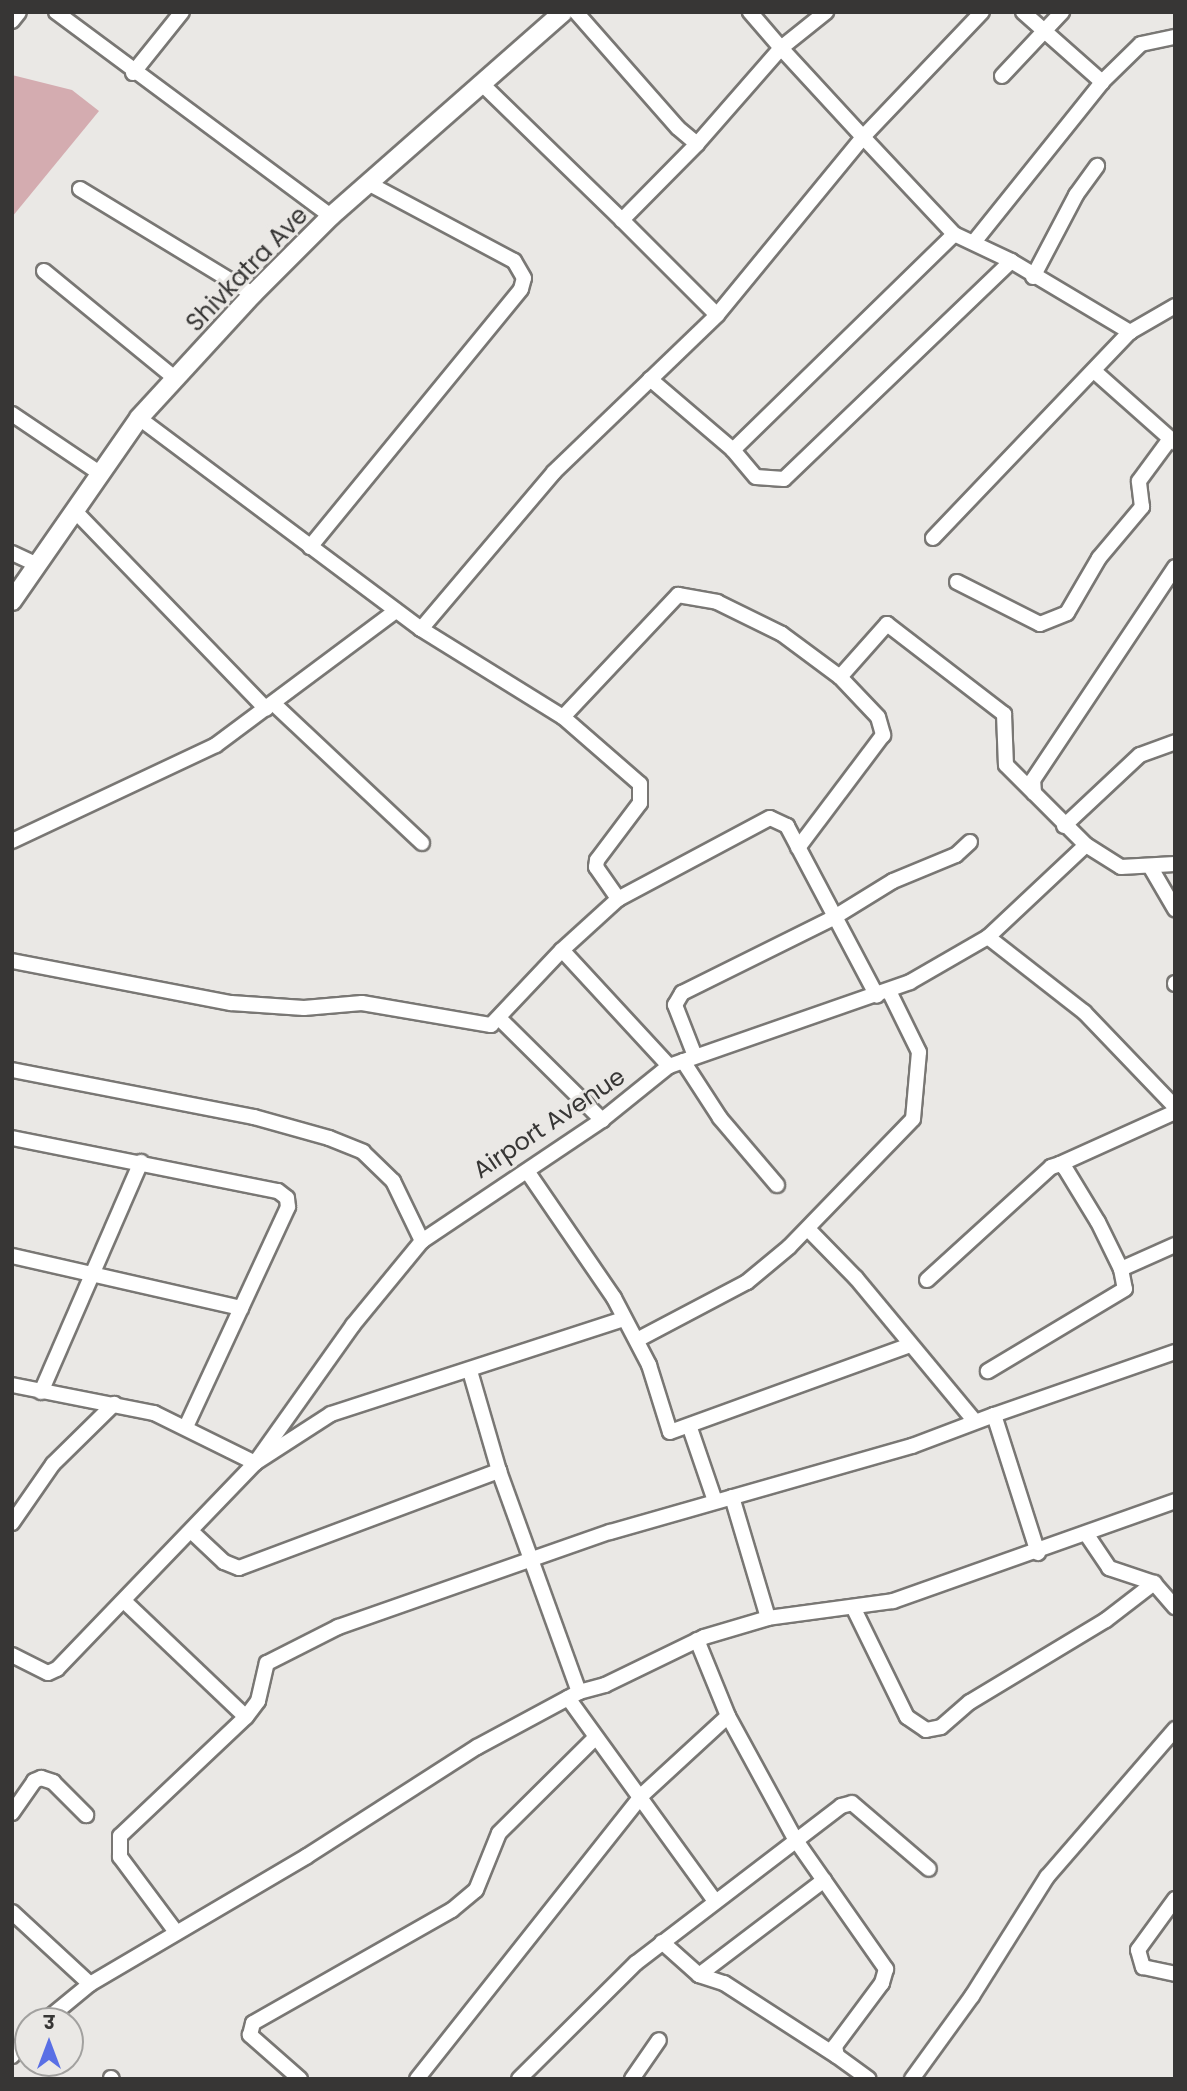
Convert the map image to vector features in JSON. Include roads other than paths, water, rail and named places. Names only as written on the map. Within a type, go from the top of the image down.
[{"type":"street","points":[[12,21],[19,12]]},
{"type":"street","points":[[132,73],[182,12]]},
{"type":"street","name":"Shivkatra Ave","points":[[12,601],[139,418],[253,294],[331,216],[563,12]]},
{"type":"street","points":[[576,12],[678,128],[698,144]]},
{"type":"street","points":[[750,12],[954,234],[1011,261],[1033,277],[1130,332]]},
{"type":"street","points":[[622,220],[698,144],[781,48],[826,12]]},
{"type":"street","points":[[421,629],[554,472],[717,315],[863,136],[982,12]]},
{"type":"street","points":[[1023,12],[1102,82]]},
{"type":"street","points":[[1002,76],[1062,12]]},
{"type":"street","points":[[58,13],[132,73],[331,216]]},
{"type":"street","points":[[974,242],[1102,82],[1140,44],[1175,37]]},
{"type":"street","points":[[481,83],[717,315]]},
{"type":"street","points":[[1033,277],[1076,195],[1097,166]]},
{"type":"street","points":[[310,547],[521,289],[524,278],[514,261],[368,183]]},
{"type":"street","points":[[80,189],[253,294]]},
{"type":"street","points":[[733,450],[954,234]]},
{"type":"street","points":[[650,380],[733,450],[756,477],[784,479],[1011,261]]},
{"type":"street","points":[[44,271],[176,379]]},
{"type":"street","points":[[933,538],[1130,332],[1175,306]]},
{"type":"street","points":[[957,582],[1040,624],[1067,613],[1099,558],[1142,507],[1139,481],[1172,441],[1094,371]]},
{"type":"street","points":[[12,414],[101,474]]},
{"type":"street","points":[[139,418],[421,629],[564,717],[640,784],[643,792],[634,812],[597,860],[596,867],[618,899]]},
{"type":"street","points":[[75,511],[270,707],[422,844]]},
{"type":"street","points":[[12,553],[37,565]]},
{"type":"street","points":[[1034,793],[1033,779],[1175,567]]},
{"type":"street","points":[[564,717],[678,596],[717,602],[782,634],[841,677],[878,717],[883,735],[798,848]]},
{"type":"street","points":[[12,841],[182,763],[270,707],[396,611]]},
{"type":"street","points":[[841,677],[887,624],[1004,714],[1006,765],[1086,845],[1121,867],[1151,868],[1175,864]]},
{"type":"street","points":[[1064,825],[1140,755],[1175,742]]},
{"type":"street","points":[[12,961],[232,1003],[304,1008],[362,1003],[481,1027],[500,1019],[562,950],[618,899],[770,818],[787,826],[833,918],[919,1052],[913,1119],[808,1228],[725,1297],[636,1340]]},
{"type":"street","points":[[683,1061],[676,998],[833,918],[893,881],[956,855],[970,842]]},
{"type":"street","name":"Airport Avenue","points":[[255,1463],[353,1325],[422,1241],[483,1196],[527,1171],[602,1120],[683,1061],[883,993],[988,937],[1086,845]]},
{"type":"street","points":[[1151,868],[1175,909]]},
{"type":"street","points":[[988,937],[1084,1012],[1175,1107]]},
{"type":"street","points":[[562,950],[683,1061],[728,1129],[777,1185]]},
{"type":"street","points":[[500,1019],[602,1120]]},
{"type":"street","points":[[12,1070],[254,1116],[329,1138],[363,1152],[393,1181],[422,1241]]},
{"type":"street","points":[[927,1280],[1060,1164],[1175,1112]]},
{"type":"street","points":[[12,1138],[278,1191],[287,1198],[288,1207],[186,1427]]},
{"type":"street","points":[[41,1392],[141,1162]]},
{"type":"street","points":[[988,1371],[1041,1336],[1122,1294],[1125,1280],[1121,1269],[1098,1222],[1060,1164]]},
{"type":"street","points":[[527,1171],[614,1298],[636,1340],[667,1430],[690,1428],[910,1345]]},
{"type":"street","points":[[808,1228],[973,1419]]},
{"type":"street","points":[[1121,1269],[1175,1245]]},
{"type":"street","points":[[12,1256],[93,1272],[241,1308]]},
{"type":"street","points":[[12,1673],[18,1658],[48,1673],[57,1669],[192,1532],[255,1463],[331,1414],[470,1371],[623,1319]]},
{"type":"street","points":[[176,1932],[120,1857],[120,1836],[246,1717],[258,1701],[267,1663],[284,1651],[338,1627],[534,1557],[715,1501],[912,1446],[973,1419],[993,1415],[1175,1352]]},
{"type":"street","points":[[470,1371],[499,1471],[534,1557],[573,1695],[596,1737],[715,1901]]},
{"type":"street","points":[[12,1385],[154,1413],[255,1463]]},
{"type":"street","points":[[12,1523],[53,1464],[114,1404]]},
{"type":"street","points":[[993,1415],[1038,1553]]},
{"type":"street","points":[[690,1428],[715,1501]]},
{"type":"street","points":[[192,1532],[224,1562],[239,1569],[499,1471]]},
{"type":"street","points":[[732,1497],[768,1618]]},
{"type":"street","points":[[62,2007],[90,1984],[307,1856],[477,1747],[573,1695],[605,1685],[698,1640],[768,1618],[854,1609],[946,1585],[1175,1501]]},
{"type":"street","points":[[1087,1535],[1109,1568],[1154,1583],[1175,1607]]},
{"type":"street","points":[[854,1609],[907,1717],[926,1730],[941,1727],[970,1702],[1107,1620],[1154,1583]]},
{"type":"street","points":[[124,1601],[246,1717]]},
{"type":"street","points":[[698,1640],[728,1716],[795,1839],[886,1969],[883,1983],[835,2046],[837,2056]]},
{"type":"street","points":[[417,2079],[641,1796],[728,1716]]},
{"type":"street","points":[[912,2079],[972,1996],[1047,1877],[1175,1728]]},
{"type":"street","points":[[300,2079],[250,2035],[253,2023],[452,1910],[476,1890],[499,1833],[563,1765],[596,1737]]},
{"type":"street","points":[[12,1813],[34,1781],[41,1778],[53,1782],[86,1815]]},
{"type":"street","points":[[519,2079],[662,1942],[841,1805],[852,1804],[929,1868]]},
{"type":"street","points":[[699,1975],[824,1880]]},
{"type":"street","points":[[1175,1899],[1138,1950],[1143,1967],[1175,1974]]},
{"type":"street","points":[[12,1912],[90,1984]]},
{"type":"street","points":[[662,1942],[699,1975],[724,1983],[869,2079]]},
{"type":"street","points":[[632,2079],[659,2040]]}]
